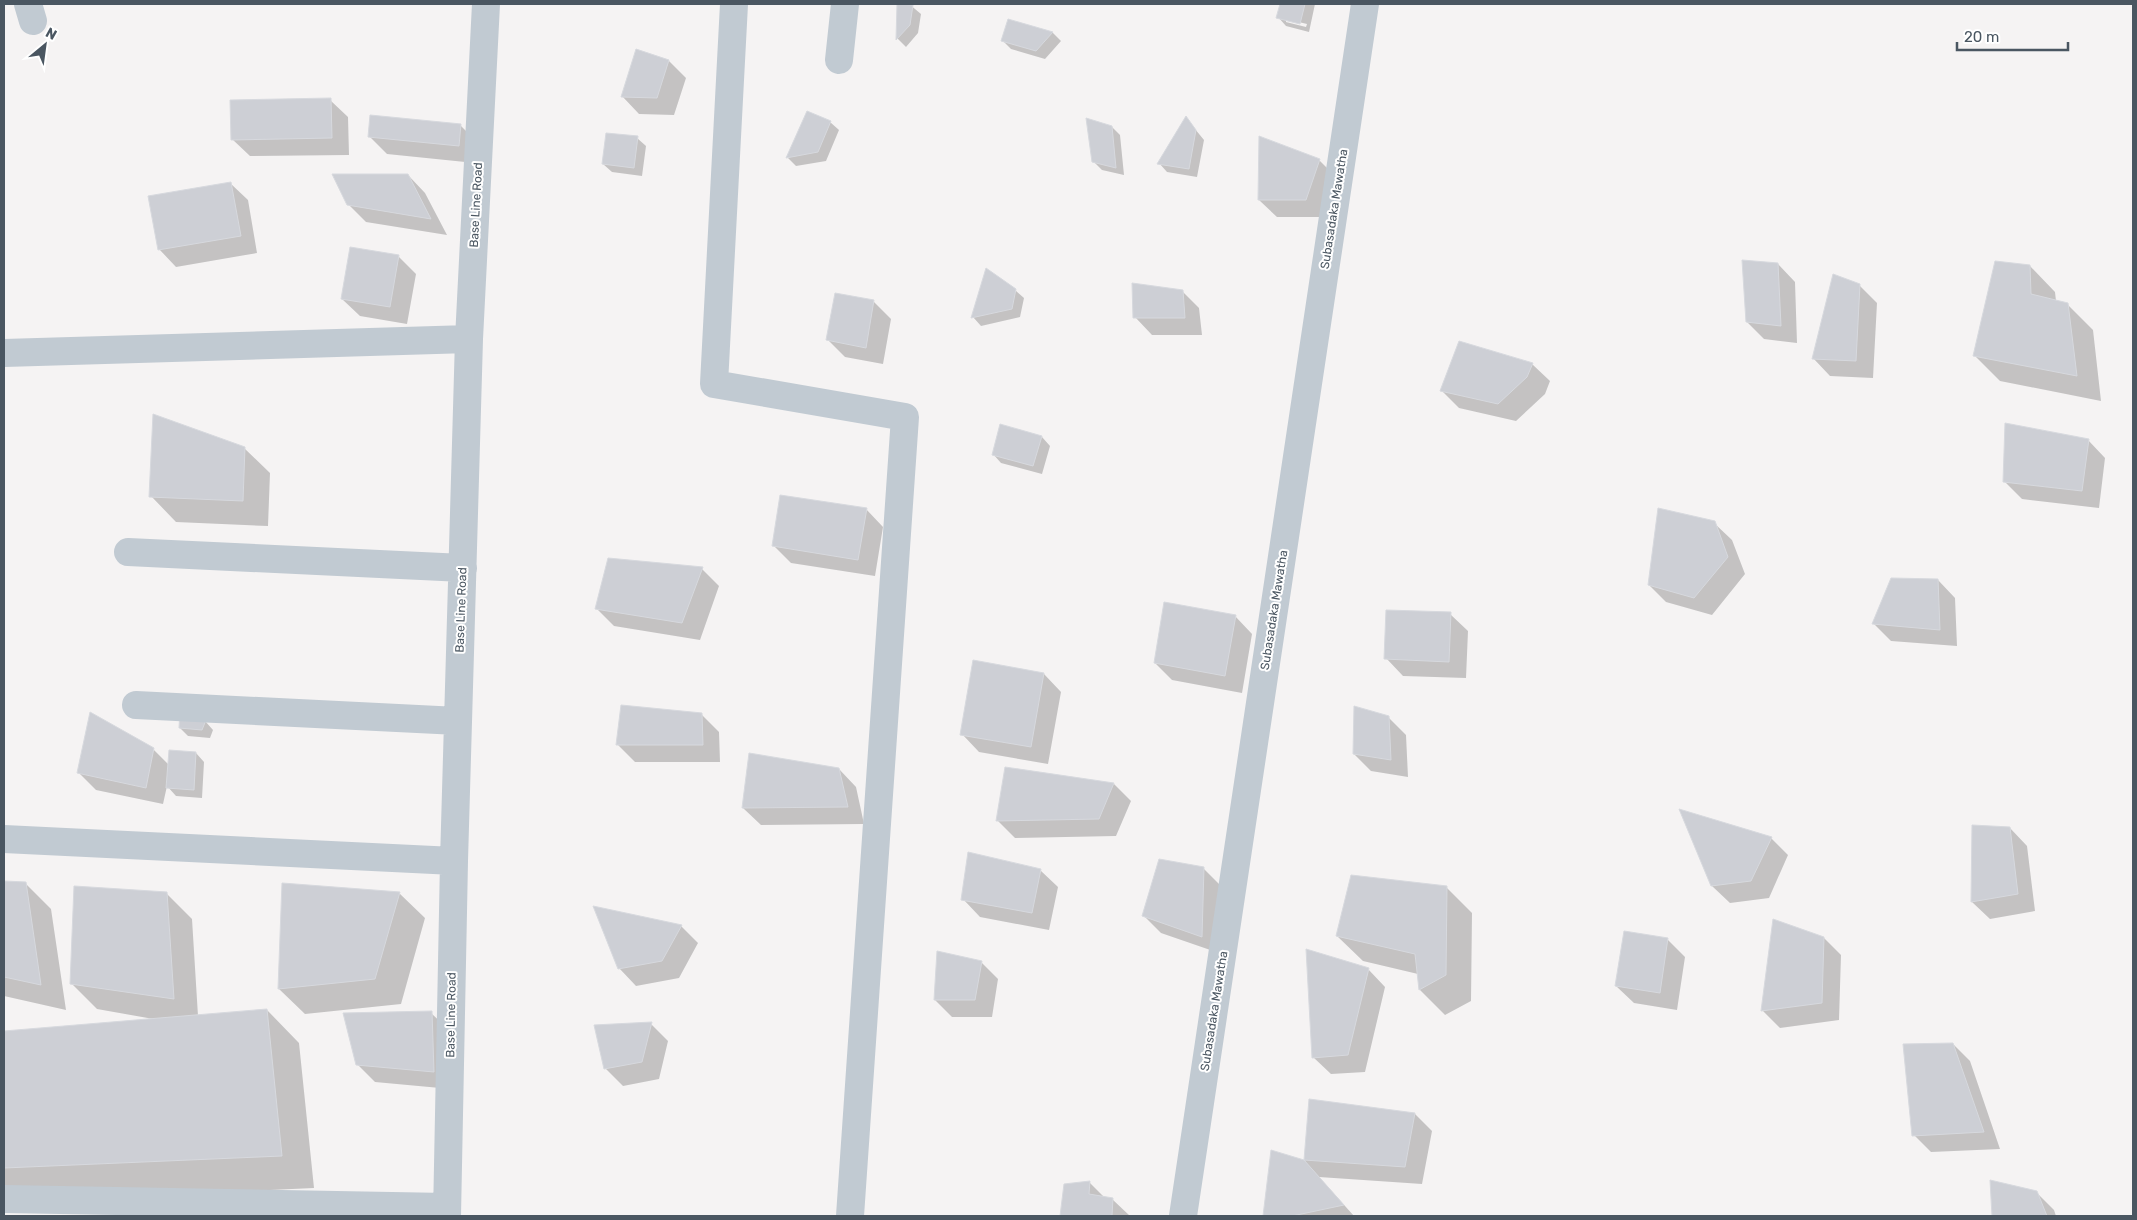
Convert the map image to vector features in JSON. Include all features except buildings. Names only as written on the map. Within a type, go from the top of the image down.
[{"type":"street","name":"Base Line Road","points":[[447,1212],[454,862],[469,339],[486,4]]},
{"type":"street","points":[[734,4],[714,384],[905,417],[850,1216]]},
{"type":"street","points":[[839,60],[845,4]]},
{"type":"street","name":"Subasadaka Mawatha","points":[[1183,1216],[1365,4]]},
{"type":"street","points":[[4,353],[469,339]]},
{"type":"street","points":[[128,552],[463,568]]},
{"type":"street","points":[[136,705],[458,721]]},
{"type":"street","points":[[4,839],[454,862]]},
{"type":"street","points":[[4,1199],[447,1212]]}]
